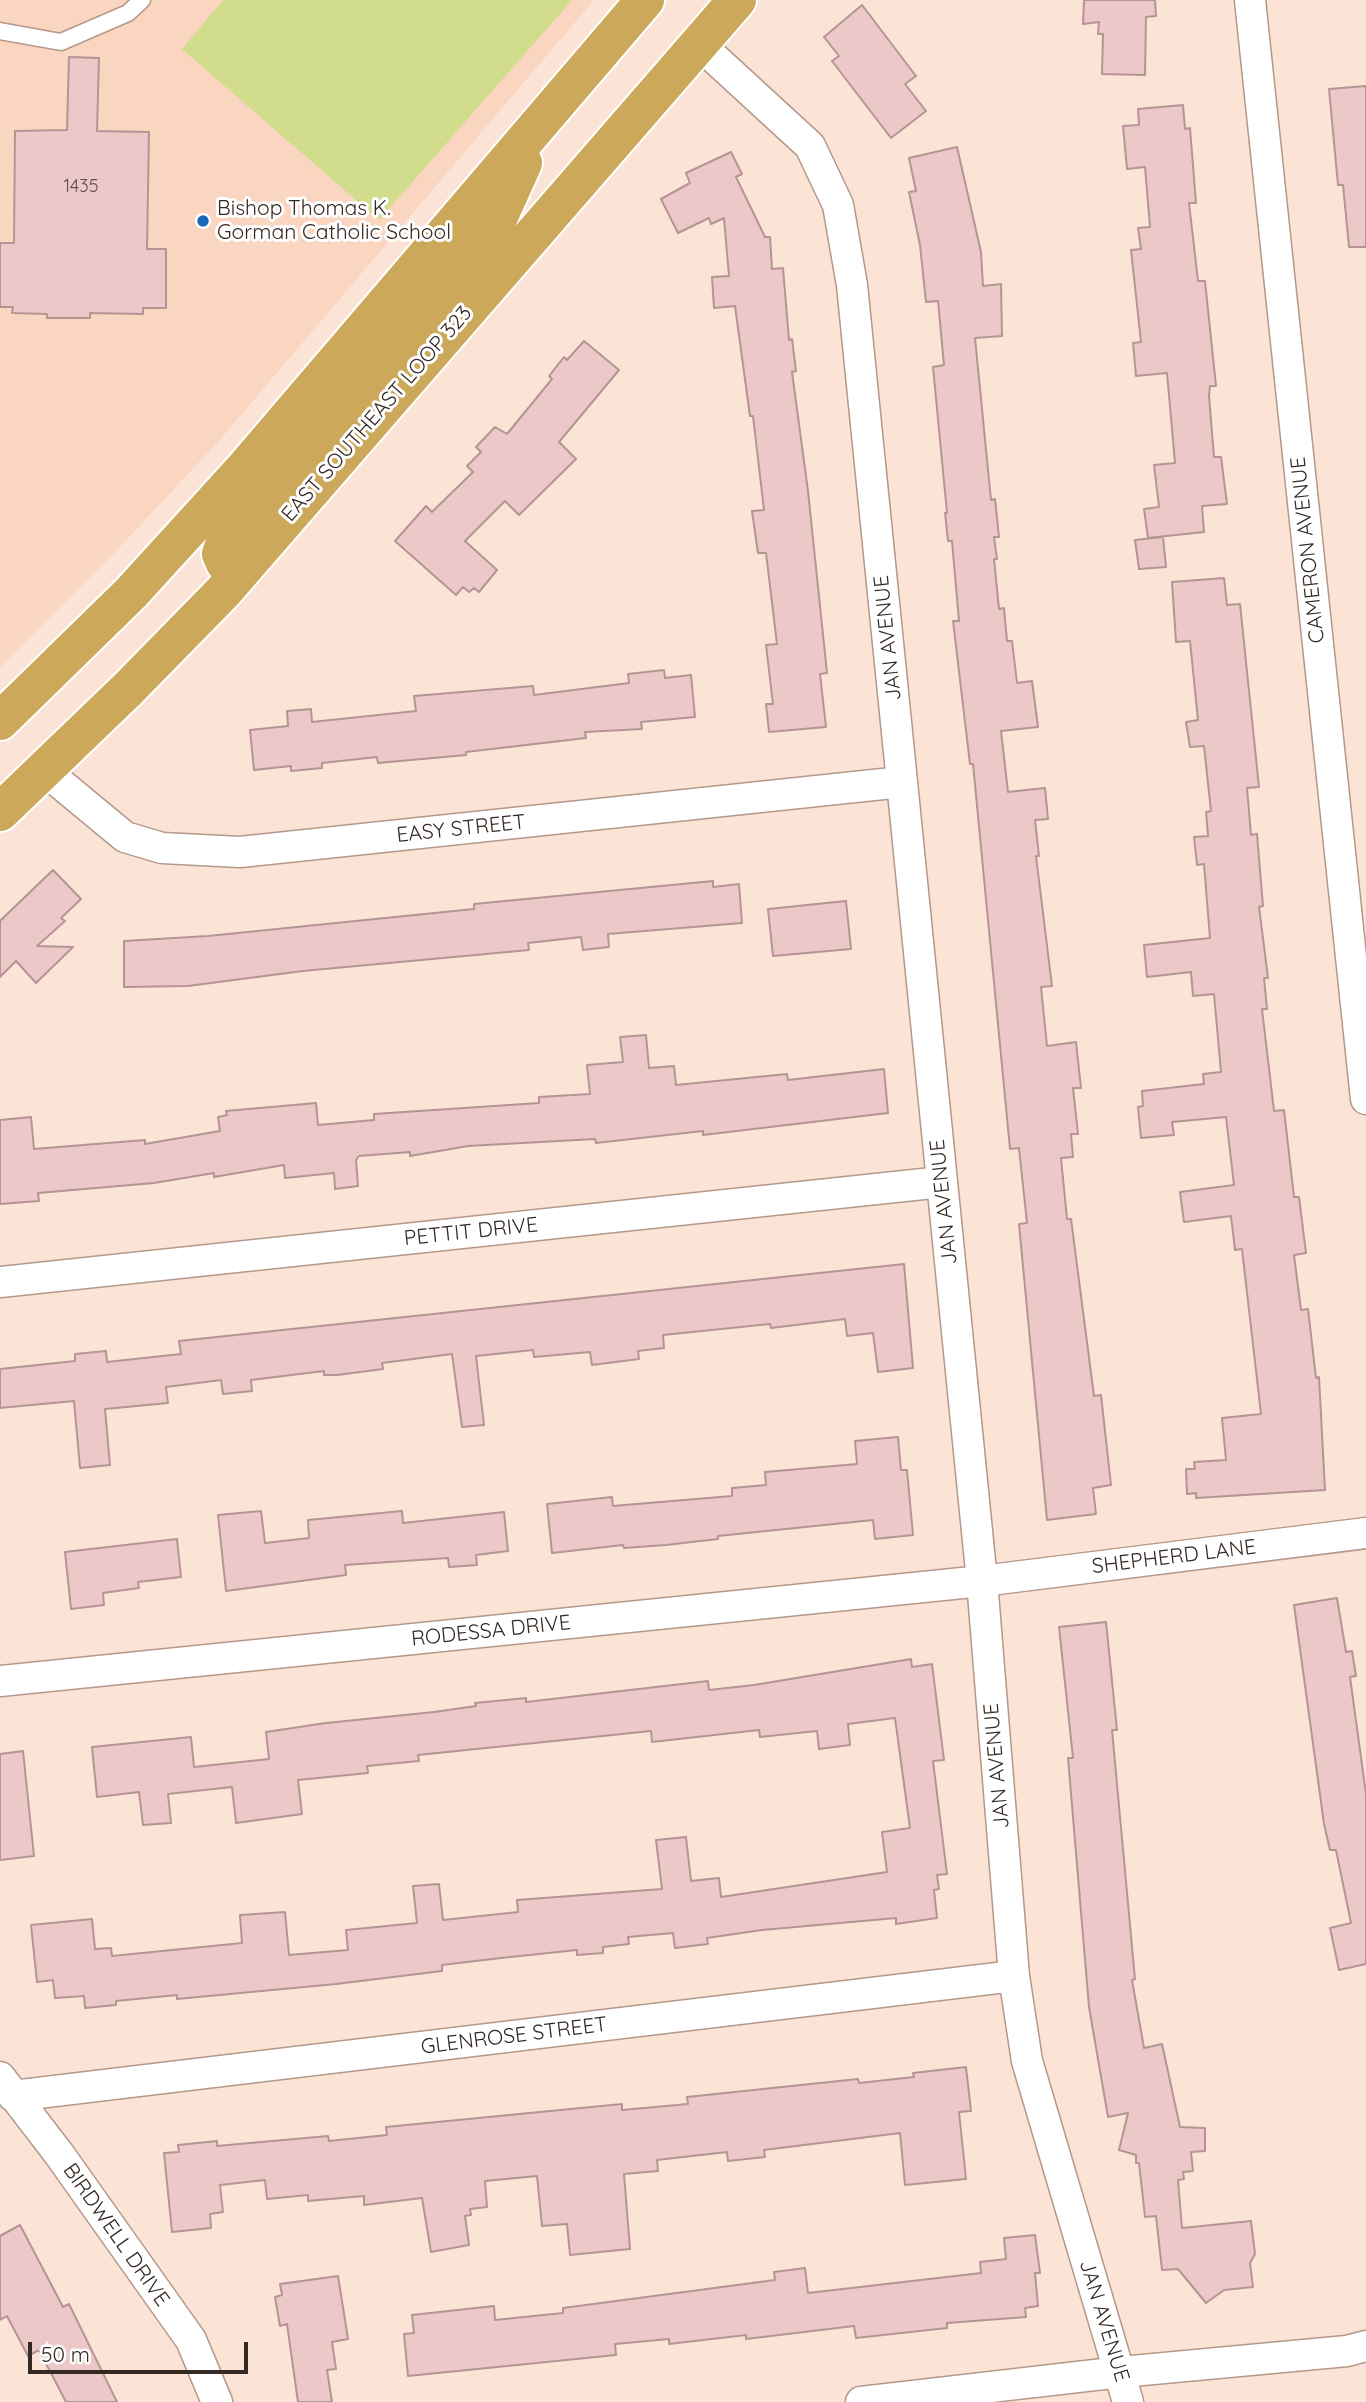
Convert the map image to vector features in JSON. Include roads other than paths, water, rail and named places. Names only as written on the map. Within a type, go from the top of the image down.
[{"type":"highway","points":[[0,721],[131,593],[235,478],[645,0]]},
{"type":"highway","name":"EAST SOUTHEAST LOOP 323","points":[[0,812],[128,689],[243,568],[737,0]]},
{"type":"highway","points":[[243,568],[225,563],[221,554],[227,536],[496,223],[541,123]]},
{"type":"street","name":"CAMERON AVENUE","points":[[1250,0],[1366,1099]]},
{"type":"street","name":"JAN AVENUE","points":[[699,44],[810,146],[838,205],[852,285],[982,1581],[1014,1976],[1027,2061],[1128,2402]]},
{"type":"street","name":"EASY STREET","points":[[44,770],[125,837],[162,848],[240,852],[902,782]]},
{"type":"street","name":"PETTIT DRIVE","points":[[0,1282],[942,1182]]},
{"type":"street","name":"SHEPHERD LANE","points":[[982,1581],[1366,1533]]},
{"type":"street","name":"RODESSA DRIVE","points":[[0,1681],[982,1581]]},
{"type":"street","name":"GLENROSE STREET","points":[[7,2087],[1014,1976]]},
{"type":"street","name":"BIRDWELL DRIVE","points":[[7,2087],[60,2154],[191,2340],[217,2402]]},
{"type":"street","points":[[861,2402],[1121,2372],[1347,2351],[1366,2346]]},
{"type":"lane","points":[[0,31],[61,42],[128,13],[142,0]]},
{"type":"place","name":"Bishop Thomas K. Gorman Catholic School","points":[[203,221]]}]
